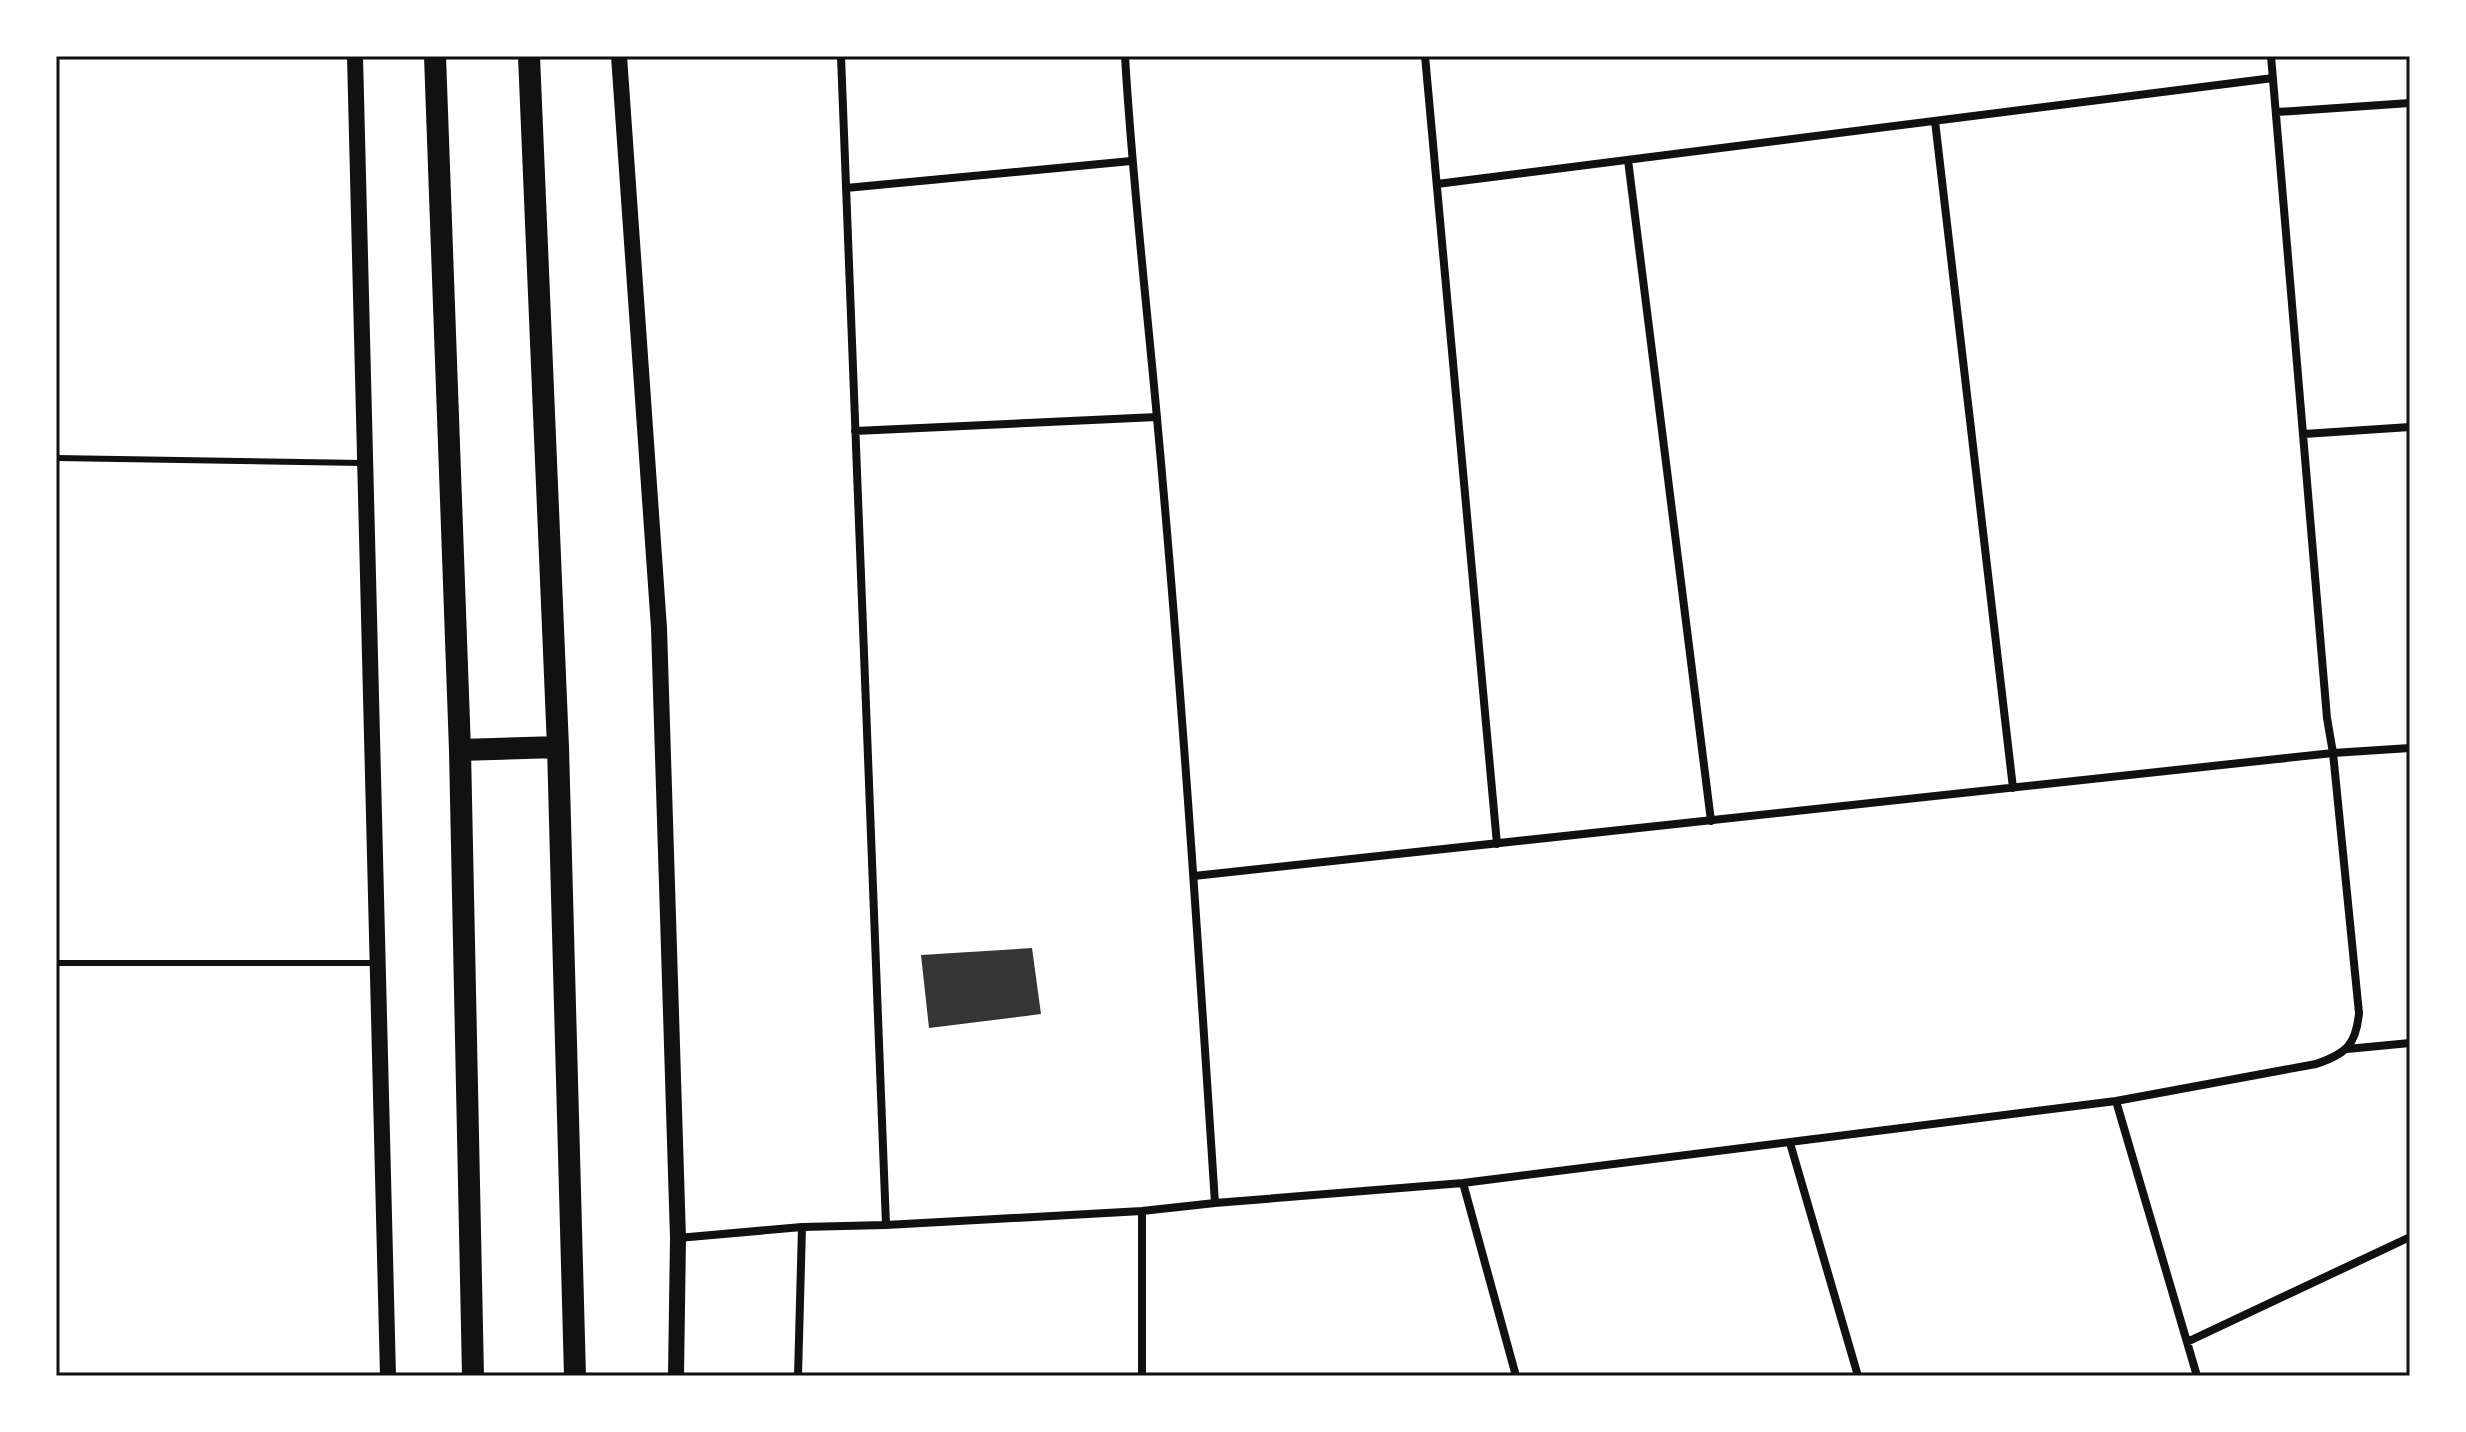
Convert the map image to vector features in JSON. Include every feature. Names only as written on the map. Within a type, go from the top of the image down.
[{"type":"highway","points":[[435,56],[460,750],[473,1376]]},
{"type":"highway","points":[[529,56],[558,747],[575,1376]]},
{"type":"highway","points":[[460,750],[558,747]]},
{"type":"main road","points":[[355,56],[388,1376]]},
{"type":"main road","points":[[619,56],[659,628],[678,1238],[676,1376]]},
{"type":"street","points":[[841,56],[886,1225]]},
{"type":"street","points":[[1125,56],[1131,161],[1157,417],[1194,876],[1215,1203]]},
{"type":"street","points":[[1425,56],[1497,844]]},
{"type":"street","points":[[2271,56],[2327,718],[2359,1013],[2357,1031],[2347,1049]]},
{"type":"street","points":[[1437,184],[2273,78]]},
{"type":"street","points":[[2277,112],[2410,103]]},
{"type":"street","points":[[1935,121],[2013,788]]},
{"type":"street","points":[[1628,160],[1711,821]]},
{"type":"street","points":[[846,188],[1131,161]]},
{"type":"street","points":[[855,431],[1157,417]]},
{"type":"street","points":[[2304,434],[2410,427]]},
{"type":"street","points":[[1194,876],[2333,753],[2410,748]]},
{"type":"street","points":[[678,1238],[802,1227],[1142,1211],[1463,1183],[2116,1101],[2316,1064],[2347,1049],[2410,1043]]},
{"type":"street","points":[[2116,1101],[2197,1376]]},
{"type":"street","points":[[1790,1143],[1858,1376]]},
{"type":"street","points":[[1463,1183],[1516,1376]]},
{"type":"street","points":[[1142,1211],[1142,1376]]},
{"type":"street","points":[[798,1376],[802,1227]]},
{"type":"street","points":[[2187,1342],[2410,1237]]},
{"type":"lane","points":[[56,458],[365,464]]},
{"type":"lane","points":[[56,963],[378,963]]},
{"type":"building","points":[[1032,948],[1041,1014],[929,1028],[921,955]]}]
